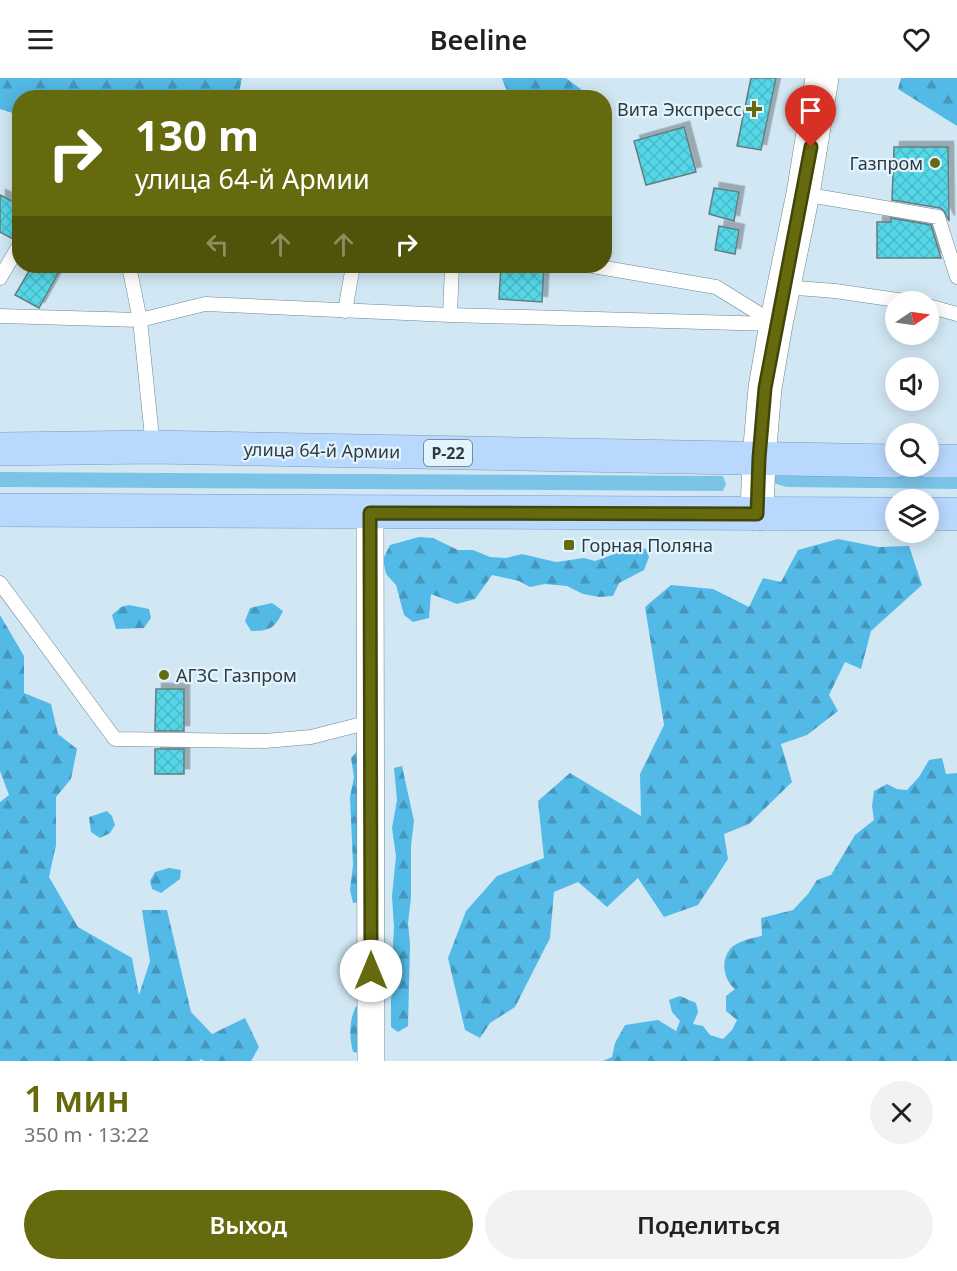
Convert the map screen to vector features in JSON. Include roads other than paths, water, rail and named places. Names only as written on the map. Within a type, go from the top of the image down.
[{"type":"highway","name":"улица 64-й Армии","points":[[0,448],[153,447],[885,461]]},
{"type":"highway","points":[[939,461],[957,461]]},
{"type":"highway","points":[[0,510],[885,514]]},
{"type":"highway","points":[[939,514],[957,514]]},
{"type":"main road","points":[[757,514],[765,388],[803,194],[822,78]]},
{"type":"street","points":[[370,513],[371,1061]]},
{"type":"lane","points":[[803,194],[938,217],[957,277]]},
{"type":"lane","points":[[0,278],[12,258]]},
{"type":"lane","points":[[612,269],[716,287],[776,324]]},
{"type":"lane","points":[[130,273],[140,320],[153,447]]},
{"type":"lane","points":[[345,311],[352,273]]},
{"type":"lane","points":[[450,315],[452,273]]},
{"type":"lane","points":[[784,287],[885,298]]},
{"type":"lane","points":[[0,316],[140,320],[205,304],[450,315],[776,324]]},
{"type":"lane","points":[[939,309],[957,314]]},
{"type":"lane","points":[[0,583],[115,739],[265,741],[311,737],[370,722]]},
{"type":"place","name":"Вита Экспресс","points":[[754,109]]},
{"type":"place","name":"Газпром","points":[[935,163]]},
{"type":"place","name":"Горная Поляна","points":[[569,545]]},
{"type":"place","name":"АГЗС Газпром","points":[[164,675]]}]
